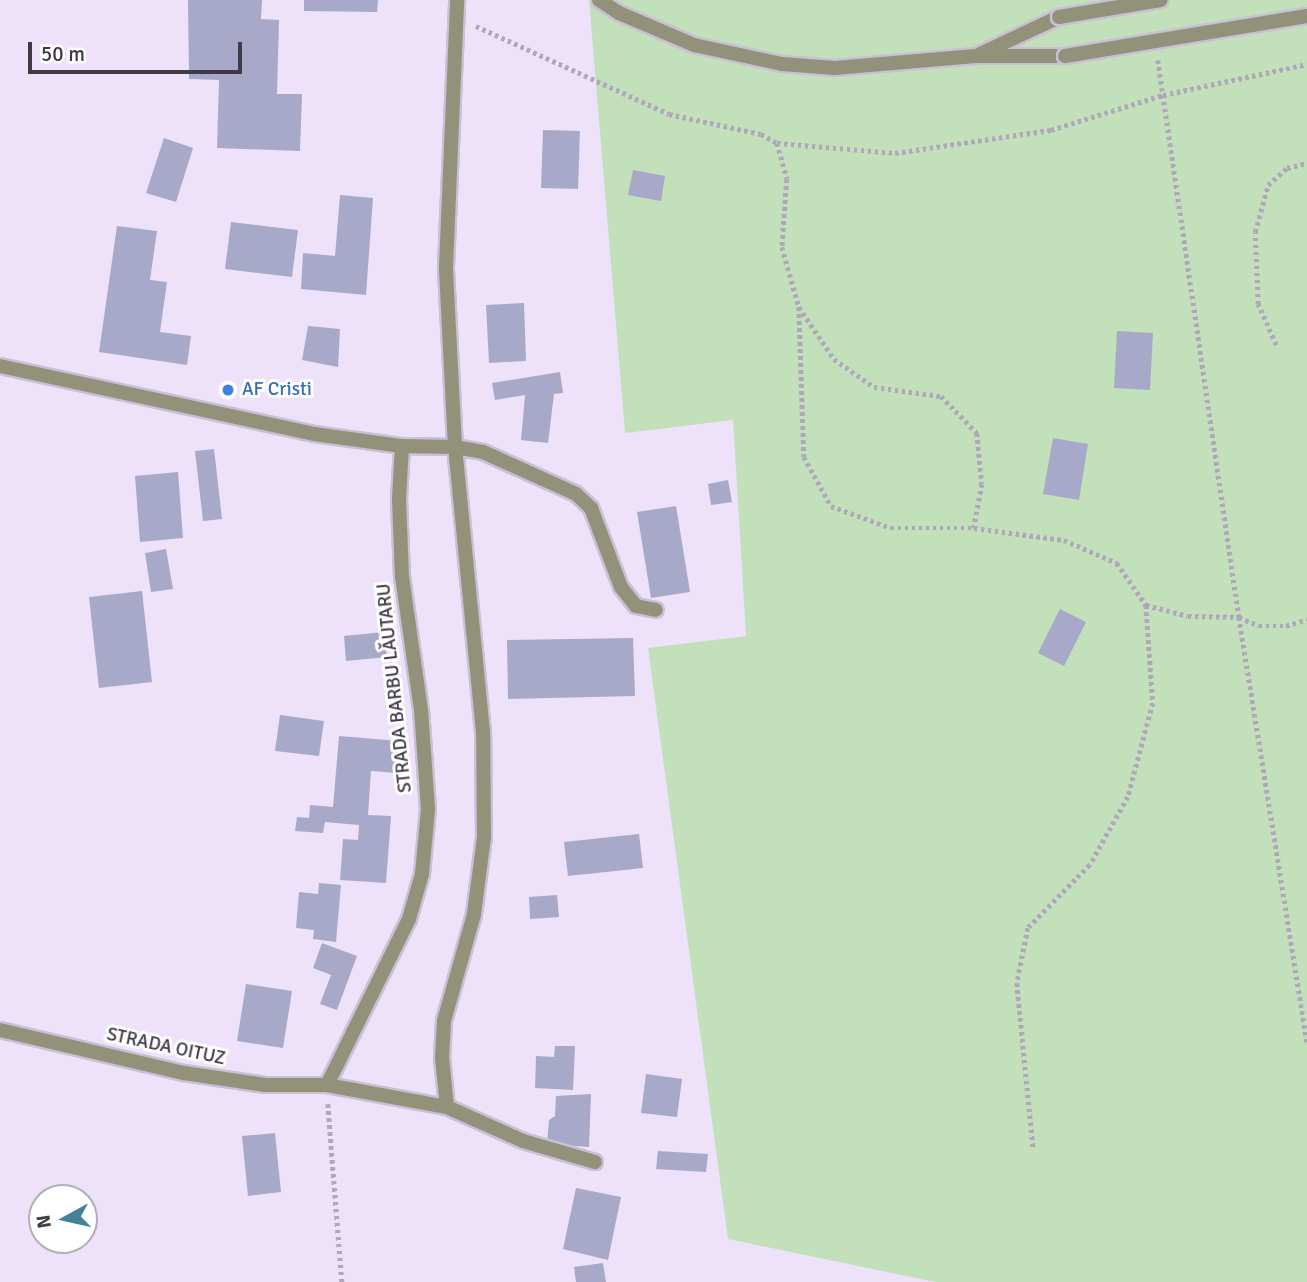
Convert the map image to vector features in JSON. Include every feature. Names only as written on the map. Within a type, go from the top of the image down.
[{"type":"street","points":[[447,1107],[442,1058],[444,1021],[474,914],[484,837],[483,732],[455,447],[446,267],[457,0]]},
{"type":"street","points":[[599,0],[619,13],[694,45],[782,64],[835,68],[975,56],[1065,56],[1307,16]]},
{"type":"street","points":[[975,56],[1059,17],[1161,0]]},
{"type":"street","points":[[0,366],[314,434],[402,446],[455,447],[483,453],[576,495],[591,508],[621,587],[636,606],[656,610]]},
{"type":"street","name":"STRADA BARBU LĂUTARU","points":[[327,1085],[409,919],[422,874],[428,809],[421,710],[402,577],[398,499],[402,446]]},
{"type":"street","name":"STRADA OITUZ","points":[[0,1030],[184,1073],[265,1085],[327,1085],[447,1107],[523,1141],[595,1161]]},
{"type":"path","points":[[456,17],[669,114],[761,134],[777,143],[895,152],[1051,130],[1163,95],[1307,64]]},
{"type":"path","points":[[1157,54],[1239,617],[1307,1043]]},
{"type":"path","points":[[777,143],[787,179],[782,247],[799,307],[804,457],[831,506],[891,528],[974,528],[1064,540],[1117,563],[1146,605],[1153,703],[1128,797],[1090,865],[1028,928],[1017,983],[1027,1060],[1032,1147]]},
{"type":"path","points":[[1276,345],[1258,304],[1255,232],[1268,185],[1287,168],[1307,163]]},
{"type":"path","points":[[799,307],[834,359],[874,387],[941,396],[977,433],[982,484],[974,528]]},
{"type":"path","points":[[1146,605],[1188,616],[1239,617],[1259,626],[1286,626],[1307,619]]},
{"type":"path","points":[[327,1085],[342,1282]]},
{"type":"green space","points":[[589,0],[1307,0],[1307,1282],[935,1282],[728,1239],[648,648],[746,636],[733,420],[625,433]]},
{"type":"building","points":[[188,0],[262,0],[261,19],[279,20],[277,94],[302,94],[300,151],[217,148],[219,80],[189,79]]},
{"type":"building","points":[[304,0],[378,0],[377,12],[304,11]]},
{"type":"building","points":[[543,130],[580,131],[578,189],[541,188]]},
{"type":"building","points":[[164,138],[193,148],[176,202],[146,193]]},
{"type":"building","points":[[633,170],[665,176],[661,201],[628,195]]},
{"type":"building","points":[[340,195],[373,198],[366,295],[301,289],[303,253],[335,256]]},
{"type":"building","points":[[231,222],[298,230],[292,277],[225,269]]},
{"type":"building","points":[[117,226],[157,231],[150,280],[167,282],[160,332],[191,336],[187,365],[99,352]]},
{"type":"building","points":[[524,303],[526,361],[489,363],[486,305]]},
{"type":"building","points":[[308,326],[340,329],[338,367],[302,360]]},
{"type":"building","points":[[1117,331],[1153,333],[1150,390],[1114,388]]},
{"type":"building","points":[[560,372],[563,393],[554,394],[548,443],[521,440],[525,395],[495,400],[492,383]]},
{"type":"building","points":[[1053,438],[1088,444],[1079,500],[1043,494]]},
{"type":"building","points":[[214,449],[222,519],[203,521],[195,451]]},
{"type":"building","points":[[178,472],[183,538],[140,542],[135,476]]},
{"type":"building","points":[[728,480],[732,502],[711,505],[708,484]]},
{"type":"building","points":[[676,506],[690,592],[651,598],[637,512]]},
{"type":"building","points":[[166,549],[173,589],[151,592],[145,553]]},
{"type":"building","points":[[142,591],[152,682],[99,688],[89,597]]},
{"type":"building","points":[[1060,609],[1086,622],[1064,666],[1038,653]]},
{"type":"building","points":[[384,632],[387,657],[346,661],[344,636]]},
{"type":"building","points":[[633,638],[635,696],[508,699],[507,640]]},
{"type":"building","points":[[280,715],[324,721],[319,756],[275,751]]},
{"type":"building","points":[[339,736],[399,741],[396,773],[371,771],[368,815],[391,816],[386,883],[340,880],[343,839],[358,840],[359,825],[325,822],[323,833],[295,831],[297,817],[309,818],[310,805],[333,807]]},
{"type":"building","points":[[639,834],[643,868],[568,876],[564,842]]},
{"type":"building","points":[[319,883],[341,885],[336,942],[313,939],[314,930],[296,928],[299,892],[318,894]]},
{"type":"building","points":[[557,895],[559,917],[530,919],[529,897]]},
{"type":"building","points":[[322,943],[357,956],[337,1010],[320,1004],[331,975],[313,968]]},
{"type":"building","points":[[246,984],[292,991],[283,1048],[237,1041]]},
{"type":"building","points":[[555,1046],[575,1046],[573,1090],[535,1088],[536,1056],[554,1057]]},
{"type":"building","points":[[646,1074],[682,1079],[677,1117],[641,1113]]},
{"type":"building","points":[[591,1094],[589,1147],[547,1144],[549,1120],[555,1116],[556,1096]]},
{"type":"building","points":[[275,1133],[281,1192],[248,1196],[242,1136]]},
{"type":"building","points":[[658,1151],[708,1154],[706,1172],[656,1169]]},
{"type":"building","points":[[576,1188],[621,1197],[608,1260],[563,1249]]},
{"type":"building","points":[[603,1263],[606,1282],[576,1282],[574,1267]]},
{"type":"place","name":"AF Cristi","points":[[228,390]]}]
